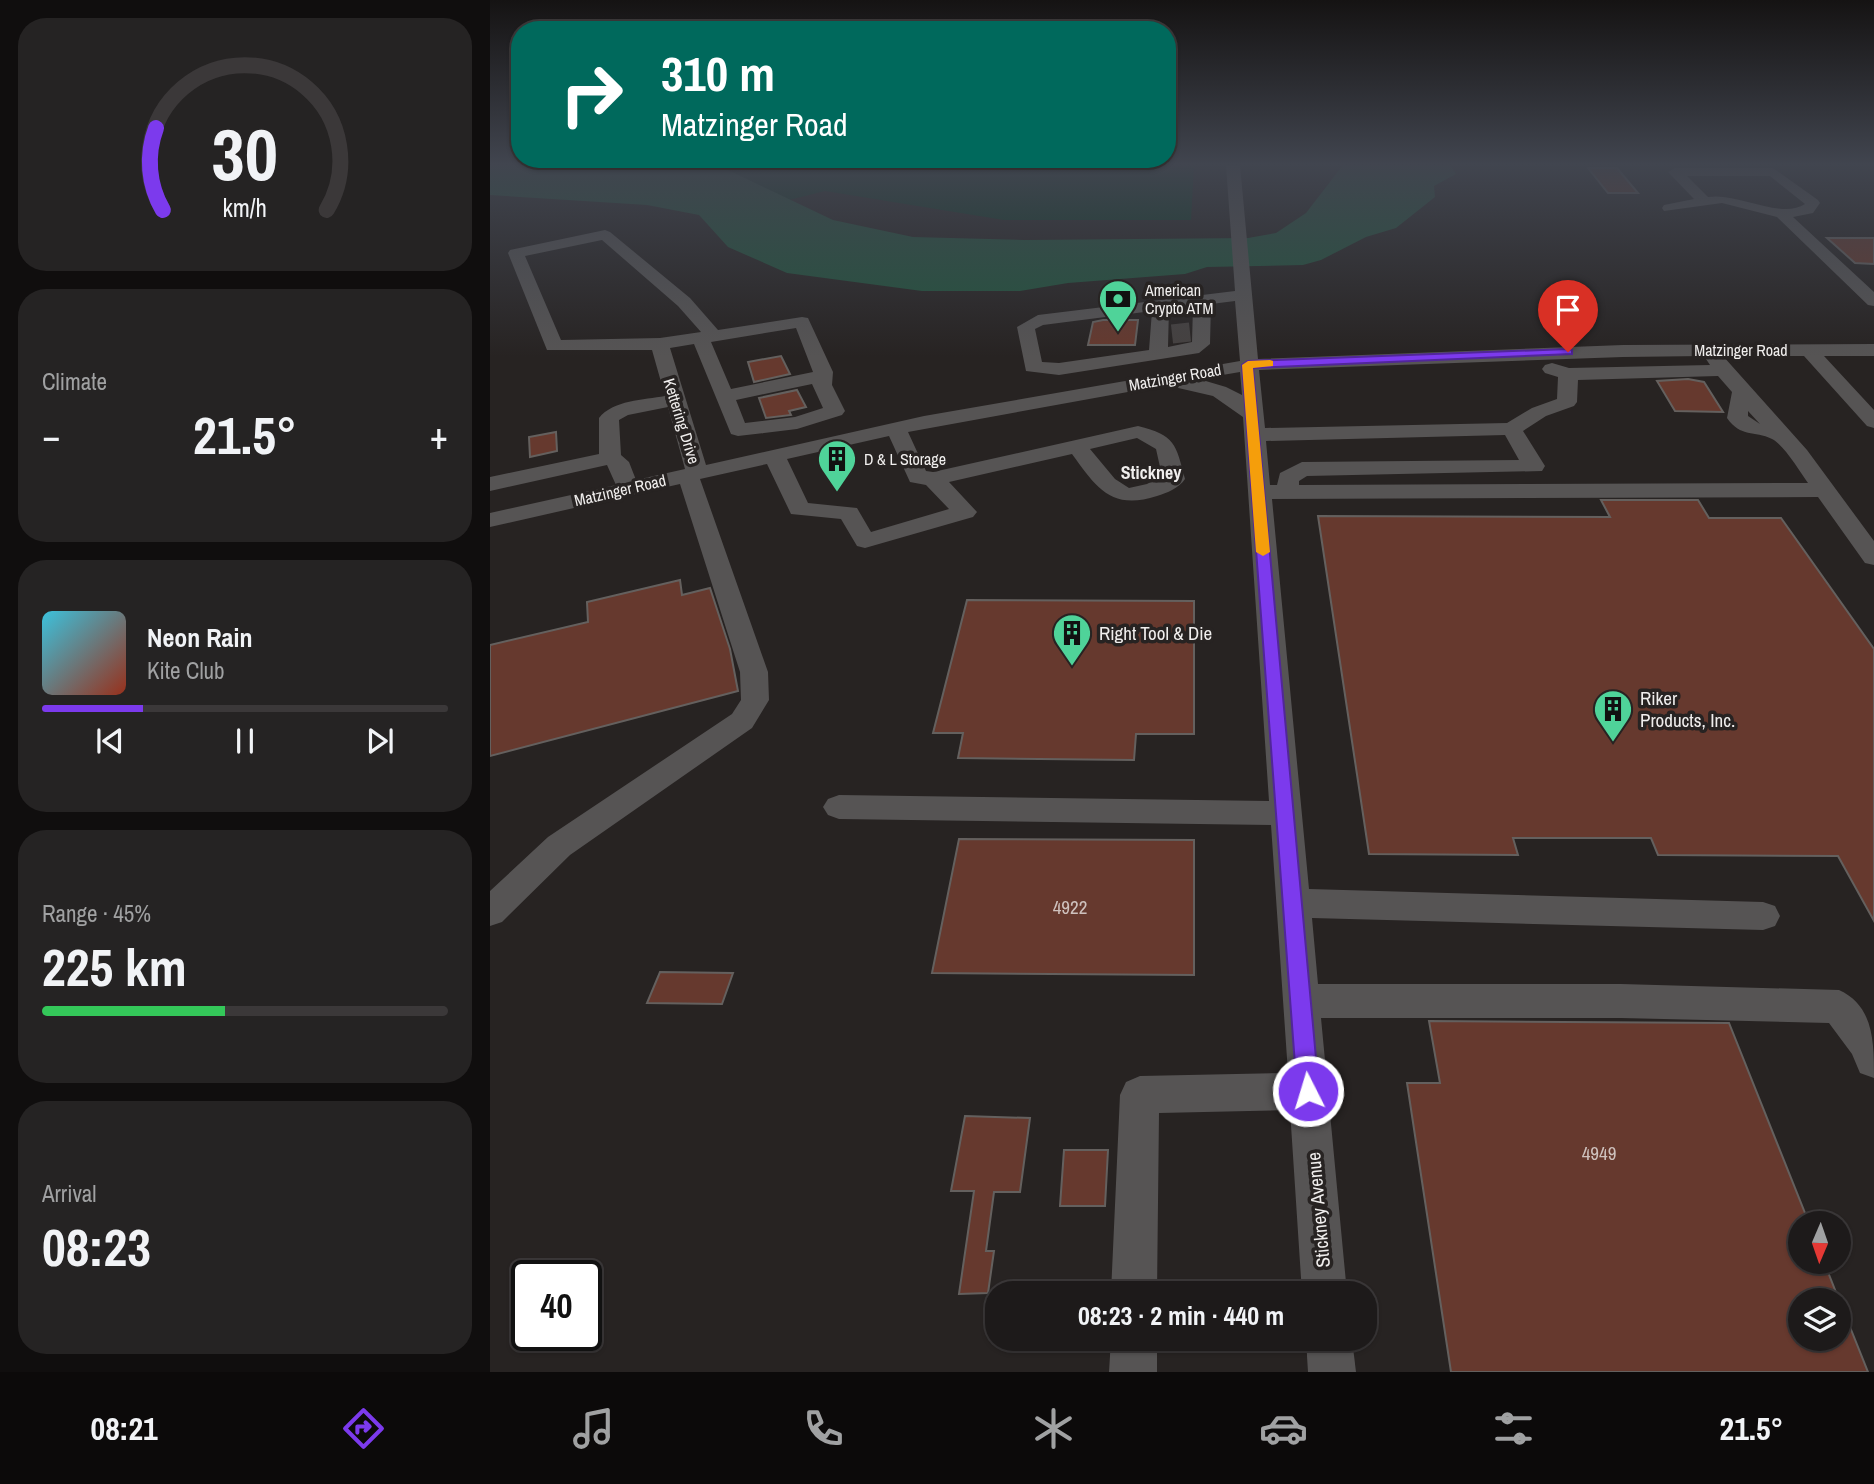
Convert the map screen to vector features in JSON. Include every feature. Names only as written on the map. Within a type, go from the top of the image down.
[{"type":"street","name":"Stickney Avenue","points":[[1238,229],[1324,1281]]},
{"type":"street","points":[[1797,229],[1874,301]]},
{"type":"street","points":[[660,344],[554,346],[516,253],[605,235],[684,302],[708,338],[738,430],[797,423],[835,411],[822,385],[822,376],[802,322],[708,338],[660,344]]},
{"type":"street","points":[[1181,321],[1201,344],[1192,349],[1059,369],[1033,367],[1026,327],[1038,320],[1181,321],[1243,295]]},
{"type":"street","points":[[1158,354],[1181,321]]},
{"type":"street","name":"Kettering Drive","points":[[490,912],[559,846],[742,721],[755,700],[754,673],[693,473],[660,344]]},
{"type":"street","points":[[1709,350],[1742,391],[1737,418],[1750,428],[1780,433],[1874,558]]},
{"type":"street","points":[[1809,350],[1865,403],[1874,422]]},
{"type":"street","name":"Matzinger Road","points":[[490,520],[896,429],[1248,365],[1524,354],[1874,350]]},
{"type":"street","points":[[1524,354],[1544,366],[1568,374],[1723,370]]},
{"type":"street","points":[[1114,361],[1132,385],[1188,383],[1214,389],[1236,400],[1253,424],[1512,429],[1539,412],[1567,402],[1568,374]]},
{"type":"street","points":[[725,396],[822,376]]},
{"type":"street","points":[[610,458],[609,418],[622,410],[676,400]]},
{"type":"street","points":[[896,429],[918,477],[933,479],[1076,446]]},
{"type":"street","points":[[1287,492],[1288,478],[1302,470],[1534,466],[1512,429]]},
{"type":"street","points":[[774,455],[799,509],[849,513],[866,541],[965,512],[933,479]]},
{"type":"street","points":[[490,484],[610,458],[618,462],[628,488]]},
{"type":"street","points":[[1258,492],[1825,490]]},
{"type":"street","points":[[839,807],[1285,813]]},
{"type":"street","points":[[1293,903],[1763,916]]},
{"type":"street","points":[[1301,1001],[1620,1001],[1839,1007],[1867,1043],[1874,1060]]},
{"type":"street","points":[[1135,1281],[1140,1095],[1308,1091]]},
{"type":"street","points":[[1133,1351],[1133,1372]]},
{"type":"street","points":[[1330,1351],[1332,1372]]},
{"type":"shaded area","points":[[712,229],[875,229],[913,237],[1025,240],[1248,238],[1276,233],[1282,229],[1393,229],[1366,237],[1321,260],[1303,265],[1207,267],[1185,274],[1068,283],[1020,291],[922,291],[787,273],[728,247]]},
{"type":"building","points":[[1827,238],[1874,238],[1874,264],[1855,263]]},
{"type":"building","name":"American Crypto ATM","points":[[1138,320],[1135,345],[1088,345],[1093,322]]},
{"type":"building","points":[[781,356],[790,374],[754,382],[748,362]]},
{"type":"building","points":[[1688,379],[1704,382],[1723,412],[1675,411],[1657,381]]},
{"type":"building","points":[[797,390],[806,407],[789,411],[791,415],[766,418],[759,398]]},
{"type":"building","points":[[556,432],[557,451],[530,457],[529,437]]},
{"type":"building","name":"Riker Products, Inc.","points":[[1601,500],[1698,500],[1709,518],[1781,518],[1874,649],[1874,921],[1838,856],[1658,855],[1651,838],[1513,838],[1518,855],[1369,854],[1318,516],[1610,517]]},
{"type":"building","points":[[680,580],[682,595],[710,588],[730,649],[738,691],[490,756],[490,645],[588,622],[587,602]]},
{"type":"building","name":"Right Tool & Die","points":[[967,600],[1194,601],[1194,734],[1136,734],[1134,760],[958,758],[963,733],[933,733]]},
{"type":"building","points":[[959,839],[1194,840],[1194,975],[932,973]]},
{"type":"building","points":[[660,972],[733,973],[722,1004],[647,1003]]},
{"type":"building","points":[[1429,1021],[1729,1023],[1804,1211],[1788,1211],[1788,1274],[1829,1274],[1834,1288],[1788,1288],[1788,1351],[1851,1351],[1851,1330],[1868,1372],[1451,1372],[1407,1083],[1440,1083]]},
{"type":"building","points":[[965,1116],[1030,1118],[1020,1192],[994,1192],[986,1251],[994,1251],[990,1281],[985,1281],[985,1293],[959,1294],[974,1191],[951,1191]]},
{"type":"building","points":[[1064,1150],[1108,1150],[1105,1206],[1060,1206]]},
{"type":"tunnel","points":[[1172,334],[1190,332]]},
{"type":"slow traffic","points":[[1263,552],[1248,365],[1270,364]]},
{"type":"place","name":"American Crypto ATM","points":[[1118,333]]},
{"type":"place","name":"D & L Storage","points":[[837,493]]},
{"type":"place","name":"Right Tool & Die","points":[[1072,667]]},
{"type":"place","name":"Riker Products, Inc.","points":[[1613,743]]},
{"type":"district","name":"Stickney","points":[[1151,473]]},
{"type":"route","points":[[1308,1091],[1248,365],[1568,352]]}]
